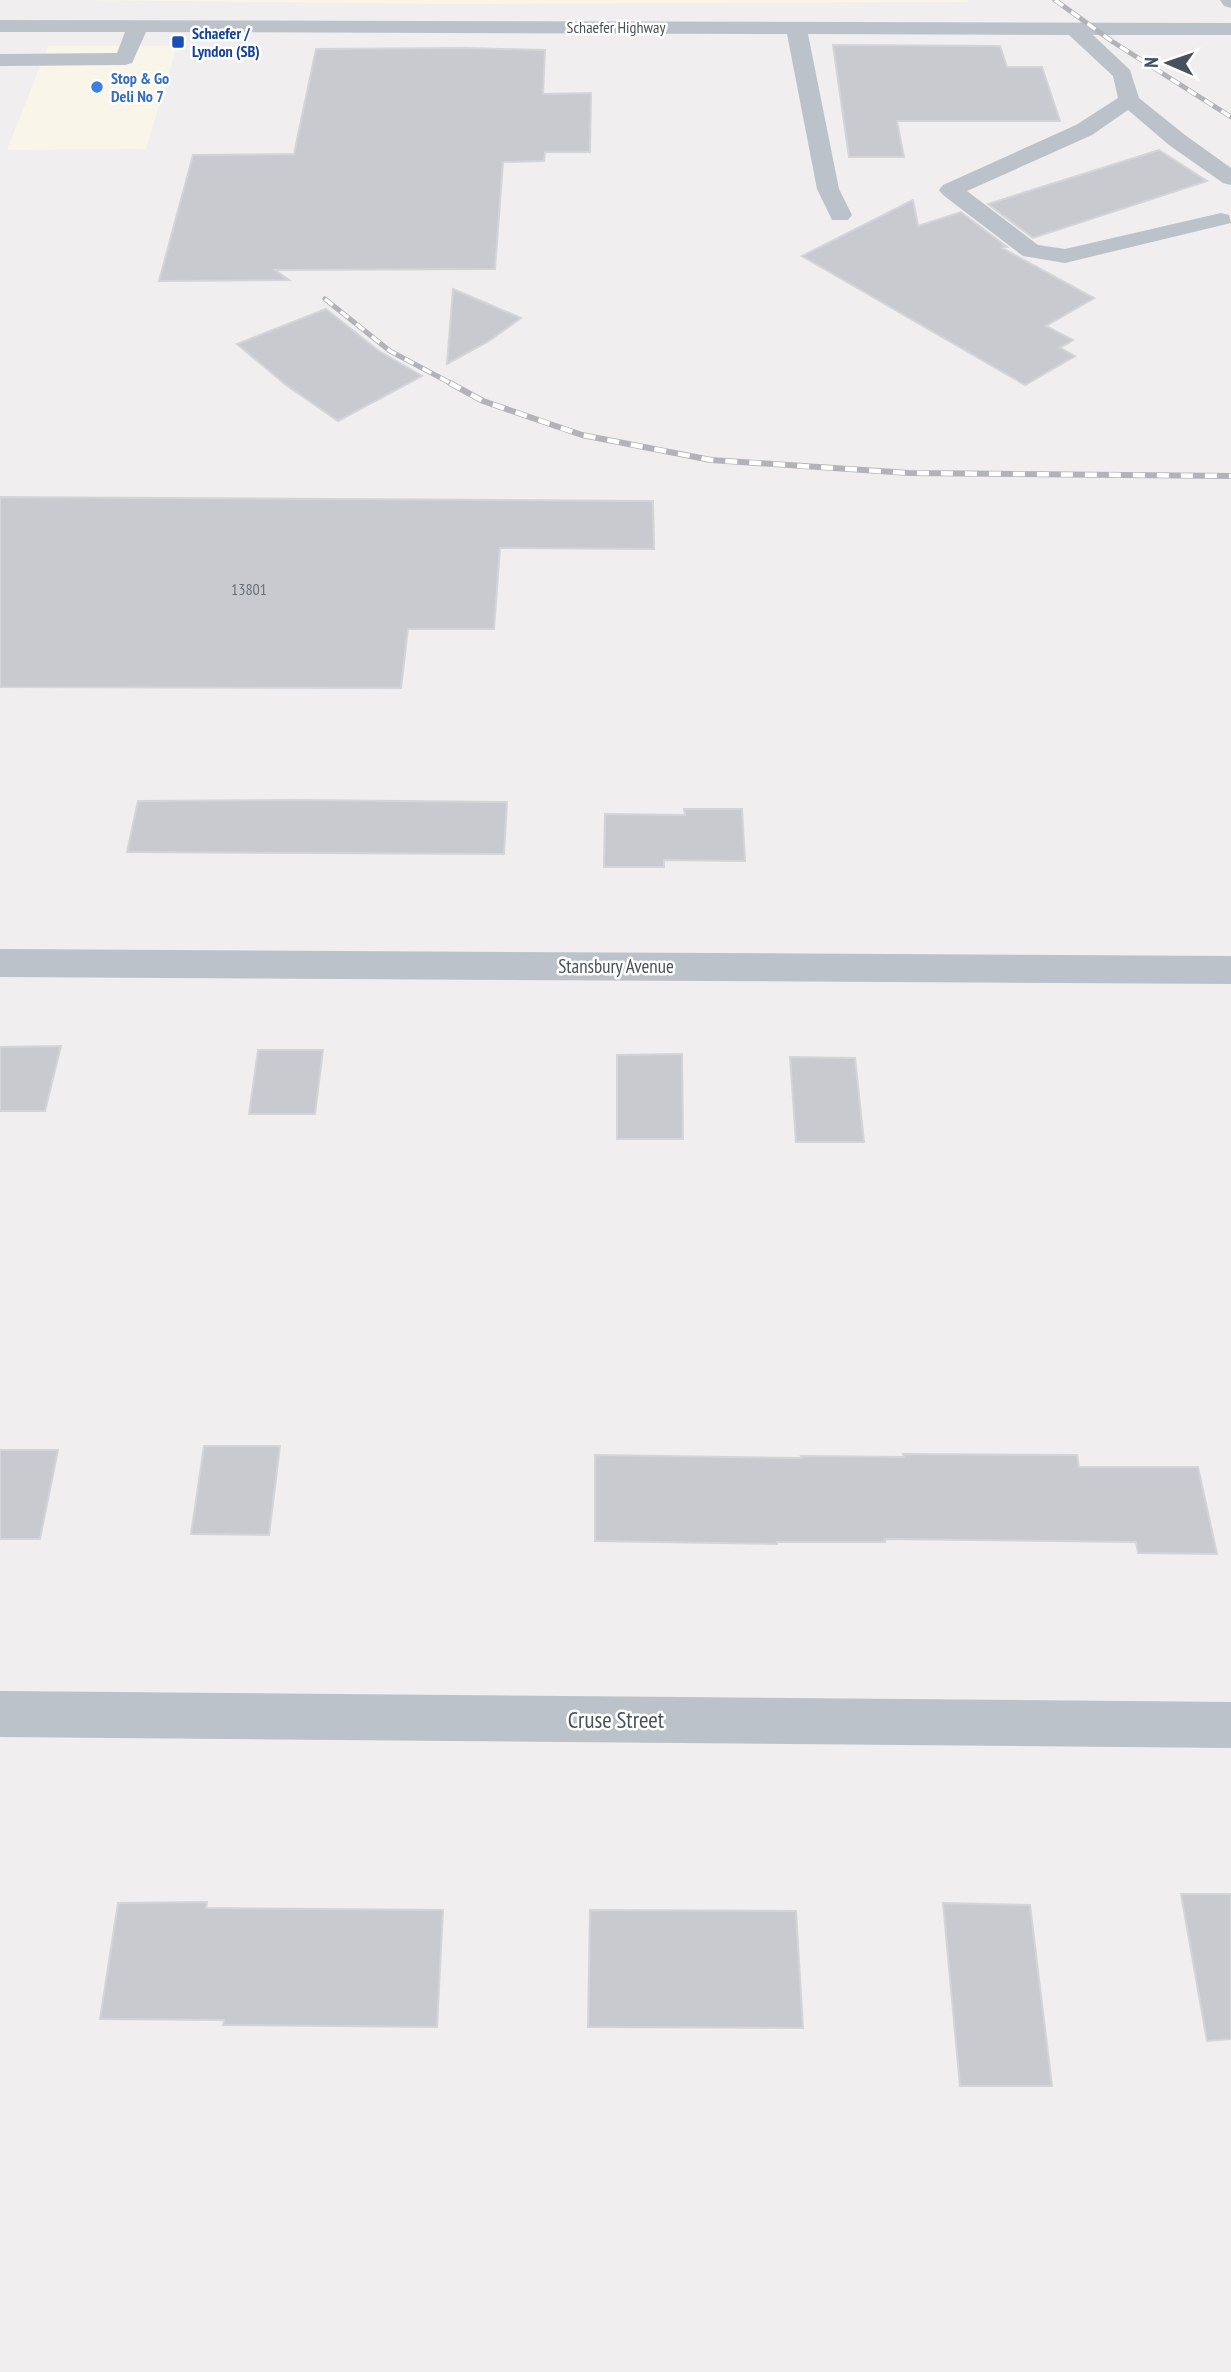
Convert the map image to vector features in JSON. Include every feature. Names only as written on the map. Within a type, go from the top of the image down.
[{"type":"street","points":[[219,26],[226,0]]},
{"type":"street","points":[[960,10],[973,28]]},
{"type":"street","points":[[15,20],[2,64],[125,59],[138,26]]},
{"type":"street","name":"Schaefer Highway","points":[[15,20],[138,26],[486,20],[796,27],[1231,29]]},
{"type":"street","points":[[796,27],[828,189],[840,215]]},
{"type":"street","points":[[1074,28],[1123,74],[1129,100],[1177,140],[1231,177]]},
{"type":"street","points":[[1129,100],[1084,130],[951,190],[1031,251],[1065,256],[1221,220]]},
{"type":"street","name":"Stansbury Avenue","points":[[0,963],[1231,970]]},
{"type":"street","name":"Cruse Street","points":[[0,1714],[1231,1725]]},
{"type":"shaded area","points":[[73,0],[967,0],[968,2],[451,4]]},
{"type":"shaded area","points":[[48,46],[177,46],[146,149],[7,150]]},
{"type":"building","points":[[833,45],[1000,46],[1007,67],[1042,67],[1060,121],[897,121],[904,157],[849,157]]},
{"type":"building","points":[[316,49],[545,50],[543,94],[591,93],[590,152],[545,152],[544,161],[503,162],[495,269],[275,270],[289,280],[159,281],[193,155],[294,154]]},
{"type":"building","points":[[1159,150],[1207,181],[1033,238],[988,204]]},
{"type":"building","points":[[913,200],[918,226],[961,212],[1007,247],[1002,248],[1094,298],[1046,326],[1073,340],[1060,348],[1075,356],[1025,385],[802,256]]},
{"type":"building","points":[[453,289],[521,318],[489,341],[447,364]]},
{"type":"building","points":[[326,309],[379,351],[422,376],[338,421],[286,385],[237,344]]},
{"type":"building","points":[[0,497],[653,501],[654,549],[500,548],[494,629],[408,629],[401,688],[0,687]]},
{"type":"building","points":[[138,801],[507,802],[504,854],[127,852]]},
{"type":"building","points":[[684,809],[742,809],[745,861],[664,860],[664,867],[604,867],[605,814],[685,815]]},
{"type":"building","points":[[61,1046],[45,1111],[0,1111],[0,1047]]},
{"type":"building","points":[[258,1050],[323,1050],[315,1114],[249,1114]]},
{"type":"building","points":[[682,1054],[683,1139],[617,1139],[617,1055]]},
{"type":"building","points":[[790,1057],[855,1058],[864,1142],[796,1142]]},
{"type":"building","points":[[204,1446],[280,1446],[269,1535],[191,1534]]},
{"type":"building","points":[[0,1450],[58,1450],[40,1539],[0,1539]]},
{"type":"building","points":[[903,1454],[1077,1455],[1079,1467],[1198,1467],[1217,1554],[1138,1553],[1136,1542],[885,1539],[885,1542],[777,1544],[595,1541],[595,1455],[802,1458],[801,1456],[904,1457]]},
{"type":"building","points":[[1181,1894],[1231,1894],[1231,2039],[1207,2041]]},
{"type":"building","points":[[207,1902],[206,1908],[443,1910],[437,2027],[223,2025],[224,2020],[100,2019],[118,1903]]},
{"type":"building","points":[[943,1903],[1030,1905],[1052,2086],[960,2086]]},
{"type":"building","points":[[590,1910],[796,1911],[803,2028],[588,2027]]},
{"type":"railway","points":[[1055,0],[1113,42],[1231,117]]},
{"type":"railway","points":[[325,299],[390,351],[454,385]]},
{"type":"railway","points":[[450,383],[483,401],[582,435],[711,460],[909,473],[1231,476]]},
{"type":"place","name":"Schaefer / Lyndon (SB)","points":[[178,42]]},
{"type":"place","name":"Stop & Go Deli No 7","points":[[97,87]]}]
